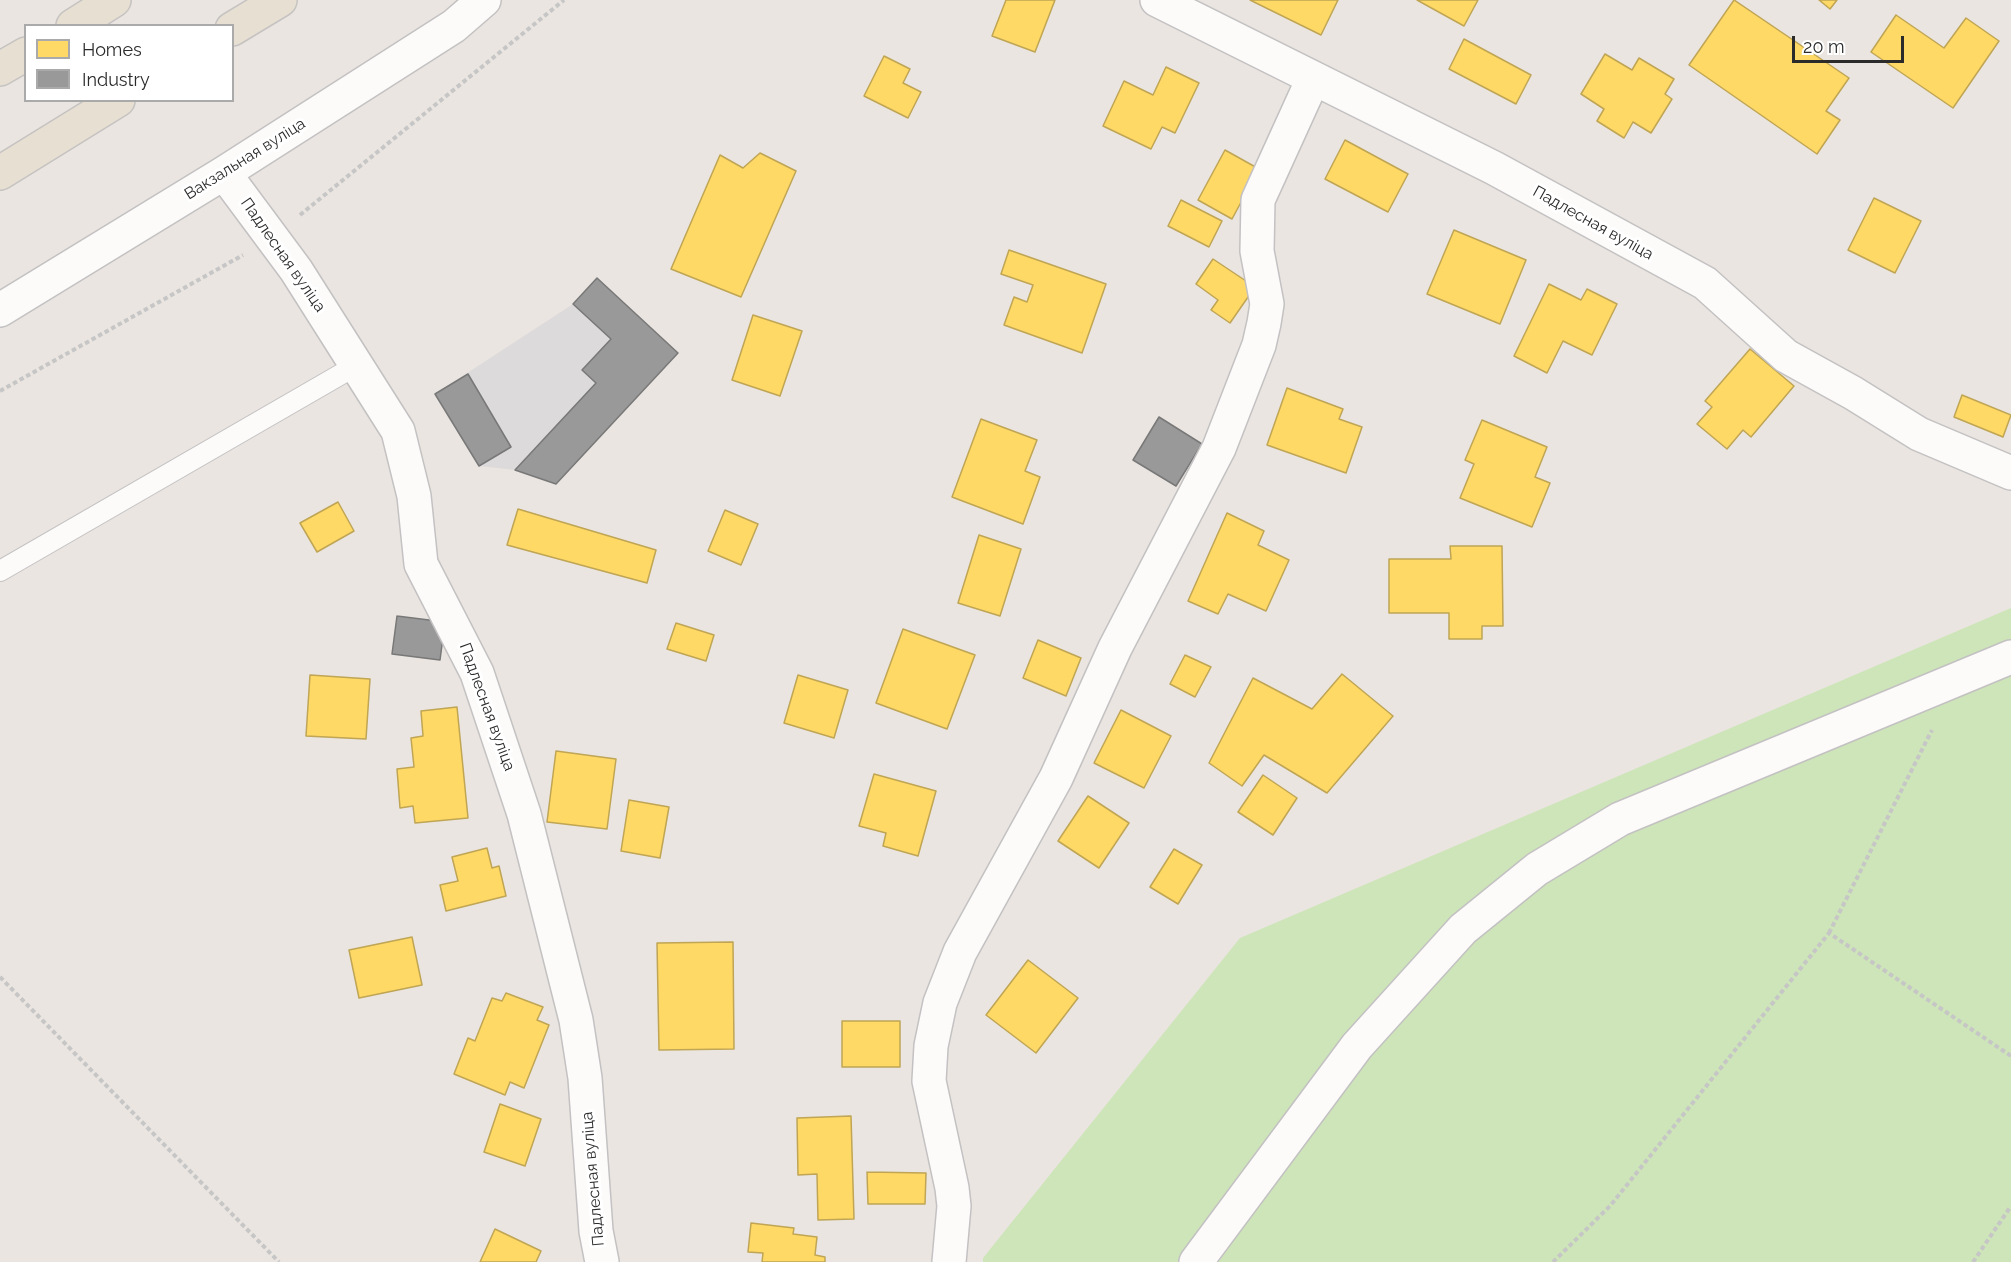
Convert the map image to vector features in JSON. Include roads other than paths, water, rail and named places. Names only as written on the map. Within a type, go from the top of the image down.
[{"type":"highway","points":[[76,24],[114,0]]},
{"type":"highway","points":[[234,28],[280,0]]},
{"type":"highway","points":[[0,69],[24,55]]},
{"type":"highway","points":[[0,173],[115,102]]},
{"type":"street","name":"Вакзальная вуліца","points":[[0,310],[224,173],[454,26],[484,0]]},
{"type":"street","name":"Падлесная вуліца","points":[[1156,0],[1494,168],[1705,283],[1786,356],[1853,393],[1919,434],[2011,473]]},
{"type":"street","points":[[949,1262],[952,1188],[929,1081],[931,1046],[940,1003],[960,952],[1056,778],[1115,648],[1219,448],[1259,345],[1267,304],[1257,251],[1258,200],[1313,79]]},
{"type":"street","name":"Падлесная вуліца","points":[[224,173],[297,270],[398,431],[414,496],[421,564],[477,673],[525,814],[576,1020],[585,1078],[596,1232],[602,1262]]},
{"type":"street","points":[[1196,1262],[1357,1046],[1463,929],[1537,869],[1620,819],[2011,657]]},
{"type":"lane","points":[[0,571],[357,365]]}]
